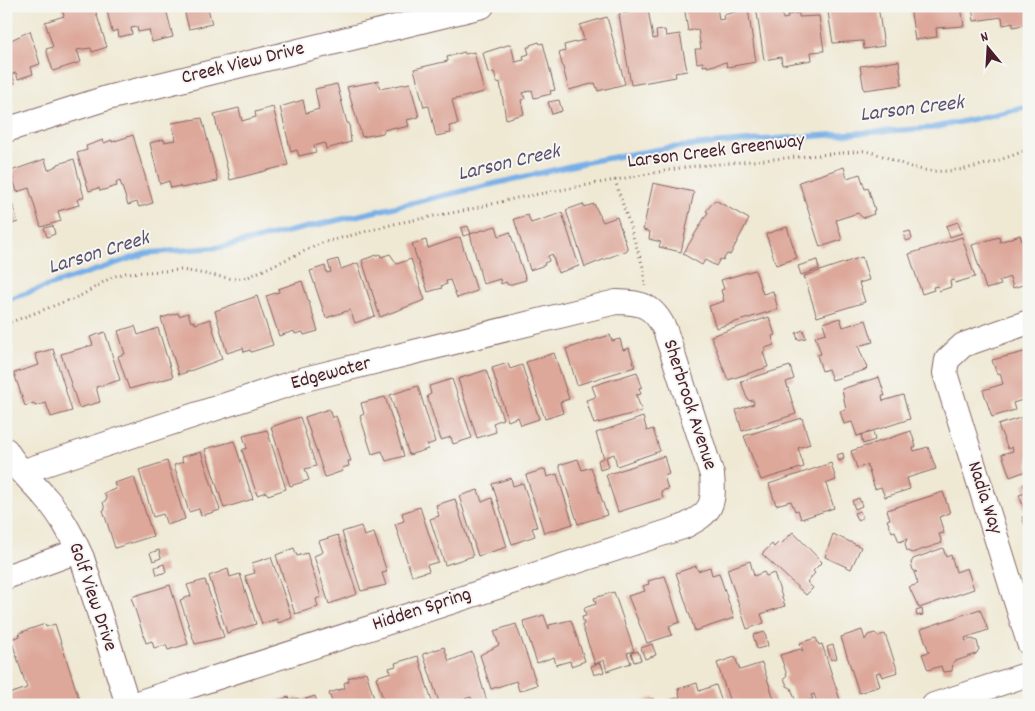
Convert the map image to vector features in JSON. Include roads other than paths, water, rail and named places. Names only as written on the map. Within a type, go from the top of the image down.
[{"type":"street","name":"Creek View Drive","points":[[6,130],[115,96],[482,6]]},
{"type":"street","name":"Edgewater","points":[[21,472],[332,372],[616,302],[631,302],[646,306]]},
{"type":"street","name":"Sherbrook Avenue","points":[[646,306],[658,316],[665,330],[712,475],[714,496],[709,509]]},
{"type":"street","name":"Nadia Way","points":[[1029,322],[963,344],[950,355],[947,360],[945,373],[949,392],[1029,643]]},
{"type":"street","name":"Golf View Drive","points":[[6,450],[21,472],[60,516],[78,551],[129,705]]},
{"type":"street","name":"Hidden Spring","points":[[129,705],[683,527],[700,518],[709,509]]},
{"type":"street","points":[[6,576],[78,551]]},
{"type":"street","points":[[934,705],[1029,674]]},
{"type":"waterway","name":"Larson Creek","points":[[6,300],[147,253],[222,247],[592,161],[667,148],[932,128],[1029,107]]}]
